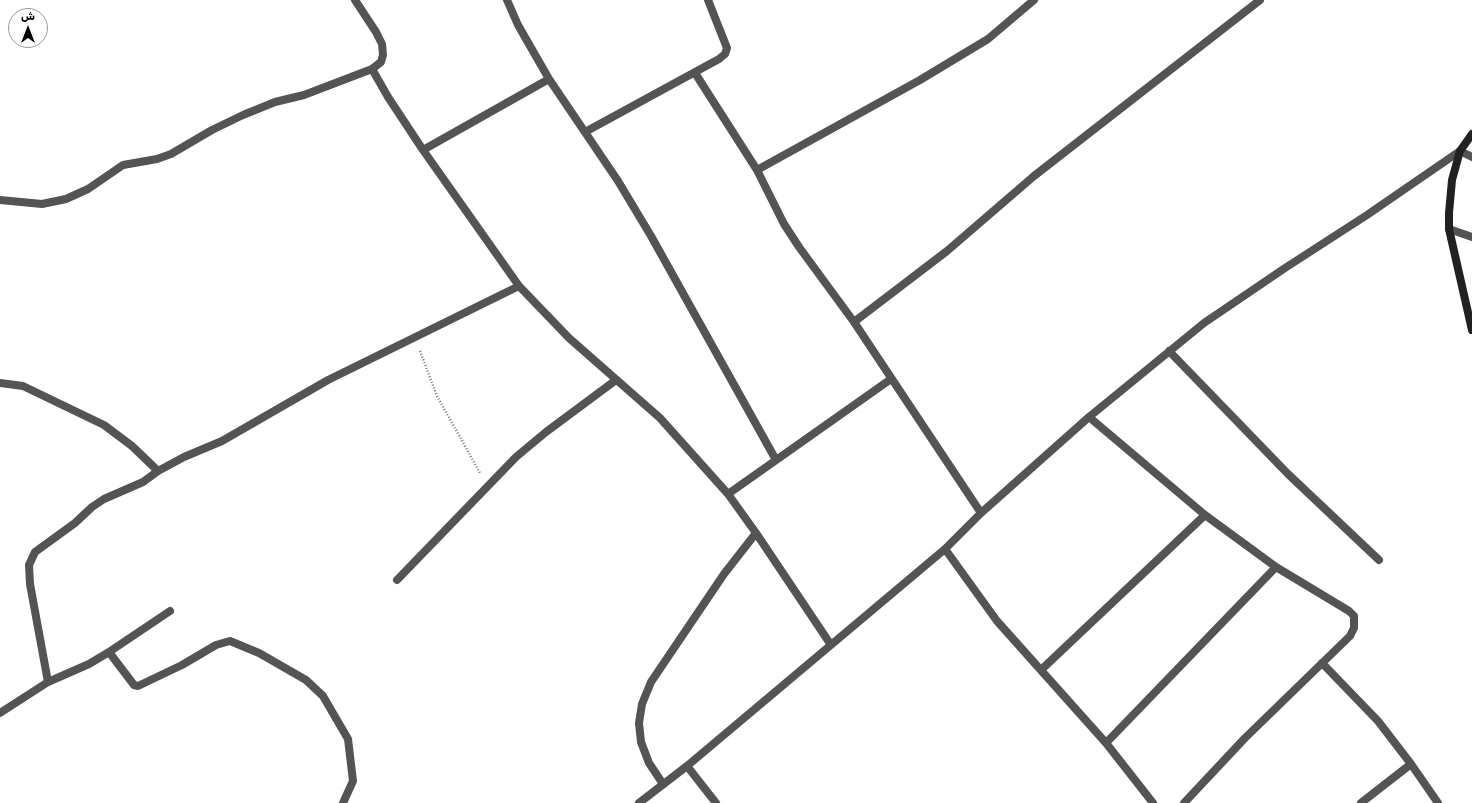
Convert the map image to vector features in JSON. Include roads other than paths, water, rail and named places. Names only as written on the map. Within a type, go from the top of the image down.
[{"type":"street","points":[[0,200],[42,204],[66,199],[88,189],[123,165],[157,159],[172,154],[212,130],[243,115],[275,102],[304,95],[372,69],[381,62],[383,55],[382,44],[355,0]]},
{"type":"street","points":[[507,0],[518,25],[549,79],[618,181],[651,236],[776,460]]},
{"type":"street","points":[[585,132],[719,59],[725,54],[726,48],[708,0]]},
{"type":"street","points":[[757,170],[961,56],[988,39],[1034,0]]},
{"type":"street","points":[[854,322],[947,252],[1034,176],[1260,0]]},
{"type":"street","points":[[372,69],[388,97],[423,150],[520,286],[569,338],[616,380],[632,391],[660,418],[728,494],[756,533],[830,645]]},
{"type":"street","points":[[695,72],[757,170],[784,224],[795,241],[820,278],[854,322],[981,513]]},
{"type":"street","points":[[423,150],[549,79]]},
{"type":"street","points":[[1472,134],[1460,151],[1452,180],[1449,230],[1472,330]]},
{"type":"street","points":[[1460,151],[1472,157]]},
{"type":"street","points":[[639,803],[686,766],[945,549],[981,513],[1089,417],[1204,323],[1367,215],[1460,151]]},
{"type":"street","points":[[1449,230],[1472,237]]},
{"type":"street","points":[[48,682],[30,584],[29,565],[35,552],[75,523],[92,507],[104,499],[143,482],[158,471],[184,457],[222,442],[328,380],[520,286]]},
{"type":"street","points":[[1169,351],[1288,474],[1379,560]]},
{"type":"street","points":[[728,494],[891,379]]},
{"type":"street","points":[[398,580],[516,457],[546,432],[616,380]]},
{"type":"street","points":[[0,383],[23,386],[104,425],[132,446],[158,471]]},
{"type":"street","points":[[1089,417],[1205,515],[1276,567],[1349,611],[1354,616],[1354,628],[1350,636],[1245,738],[1184,803]]},
{"type":"street","points":[[1041,670],[1205,515]]},
{"type":"street","points":[[663,784],[649,763],[641,742],[639,723],[642,704],[651,682],[724,574],[756,533]]},
{"type":"street","points":[[945,549],[997,621],[1106,743],[1153,803]]},
{"type":"street","points":[[1106,743],[1276,567]]},
{"type":"street","points":[[0,713],[48,682],[89,664],[170,611]]},
{"type":"street","points":[[109,652],[134,685],[138,686],[182,665],[216,646],[230,641],[258,653],[306,680],[323,696],[338,719],[348,739],[353,781],[343,803]]},
{"type":"street","points":[[1322,663],[1378,720],[1438,803]]},
{"type":"street","points":[[1361,803],[1411,764]]},
{"type":"street","points":[[686,766],[716,803]]}]
